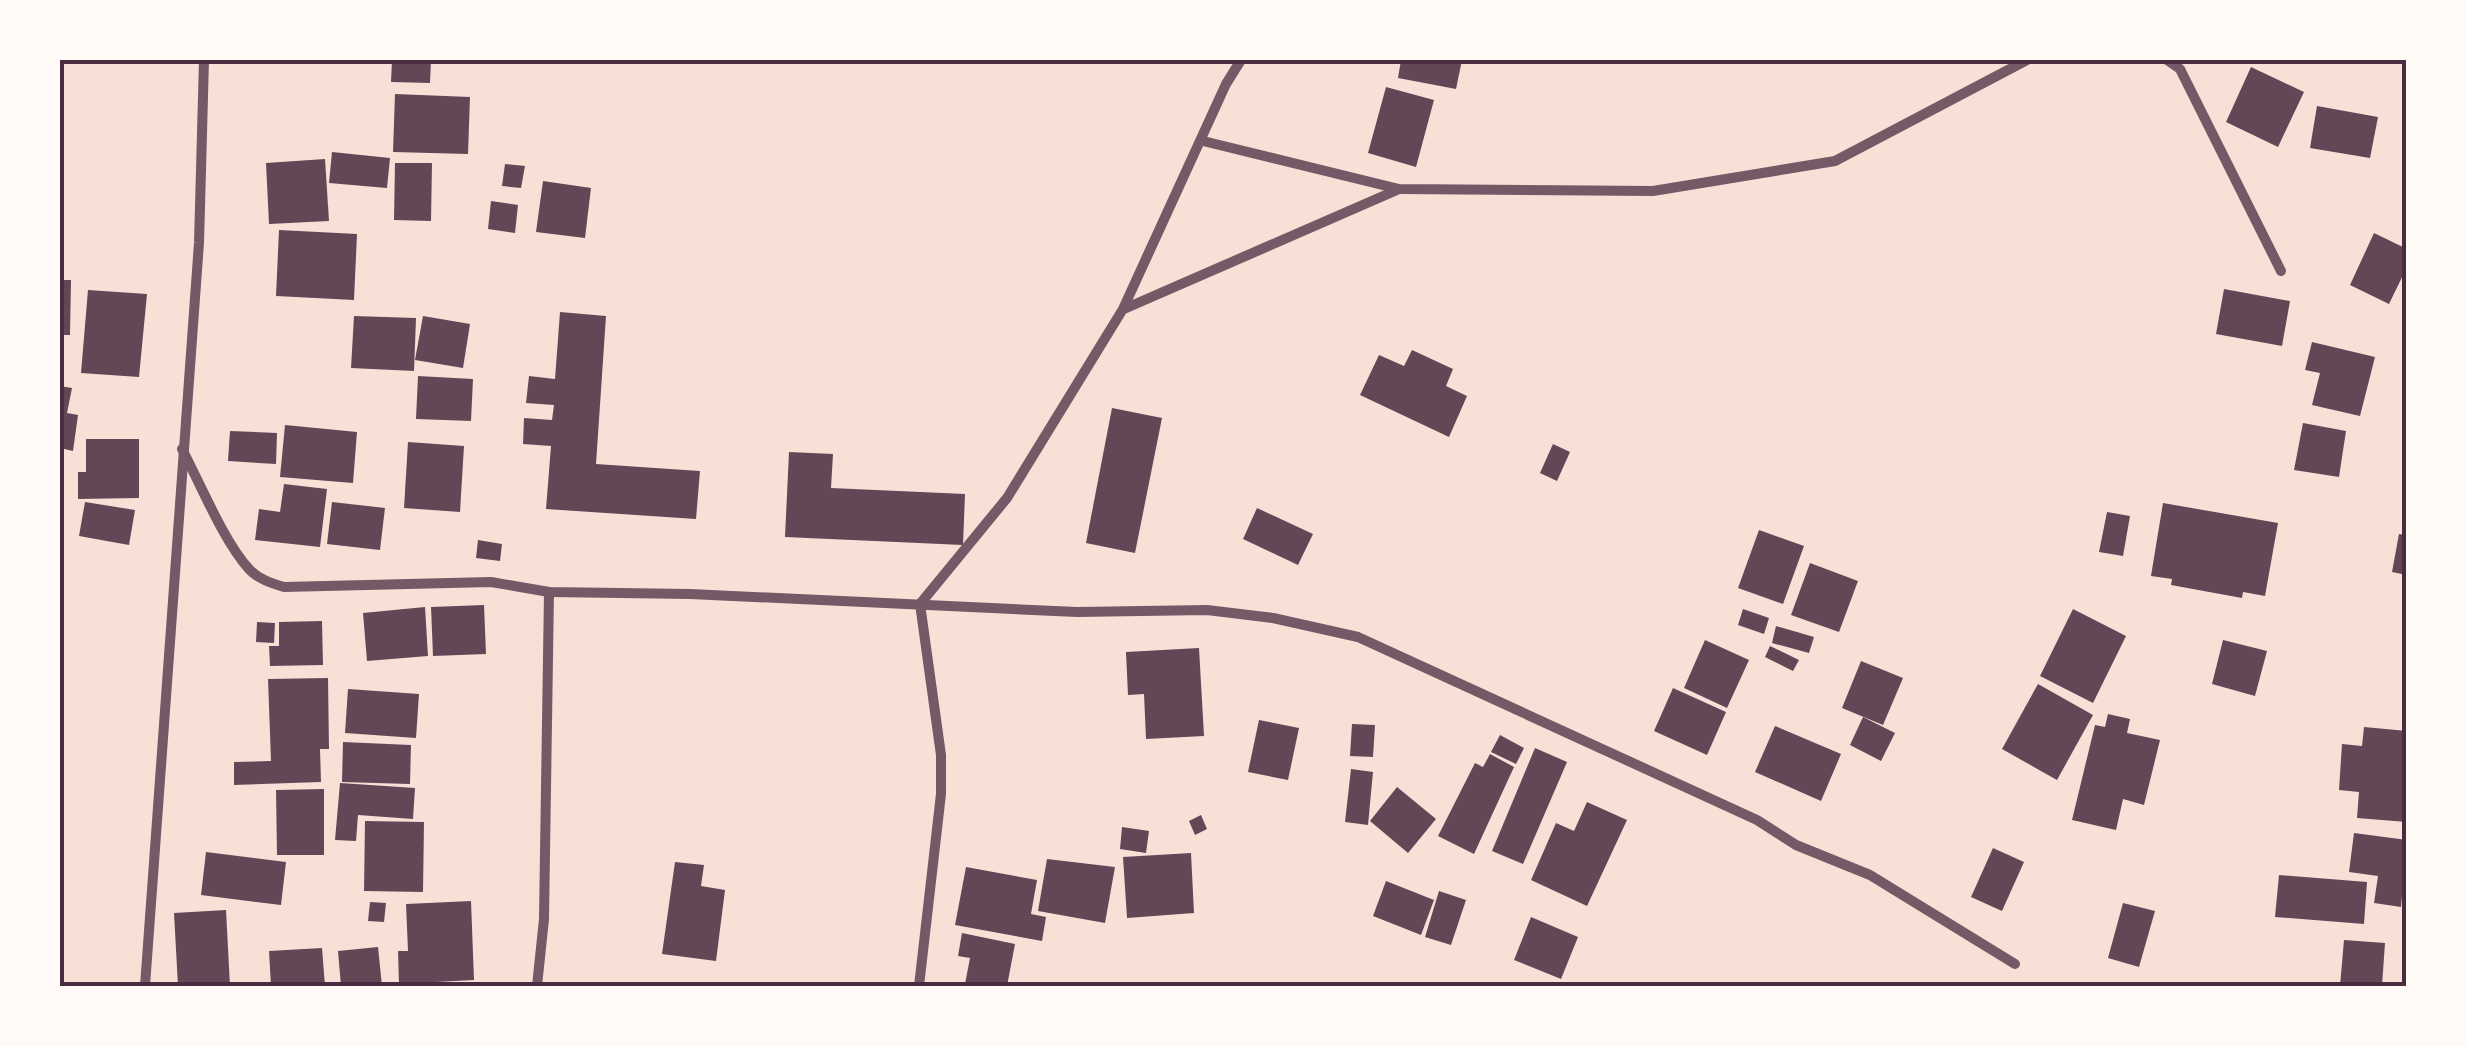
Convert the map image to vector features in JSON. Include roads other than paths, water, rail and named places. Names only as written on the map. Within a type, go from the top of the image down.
[{"type":"street","points":[[144,986],[199,243],[204,60]]},
{"type":"street","points":[[918,986],[942,794],[941,755],[920,604],[1006,498],[1123,310],[1226,84],[1241,60]]},
{"type":"street","points":[[1203,141],[1399,190],[1653,191],[1835,160],[2027,60]]},
{"type":"street","points":[[2167,60],[2180,69],[2281,271]]},
{"type":"street","points":[[1123,310],[1399,190]]},
{"type":"street","points":[[182,449],[238,554],[250,570],[284,587],[491,582],[549,592],[1077,612],[1207,610],[1274,618],[1358,638],[1758,820],[1796,845],[1870,875],[2015,964]]},
{"type":"street","points":[[537,986],[544,919],[549,592]]}]
